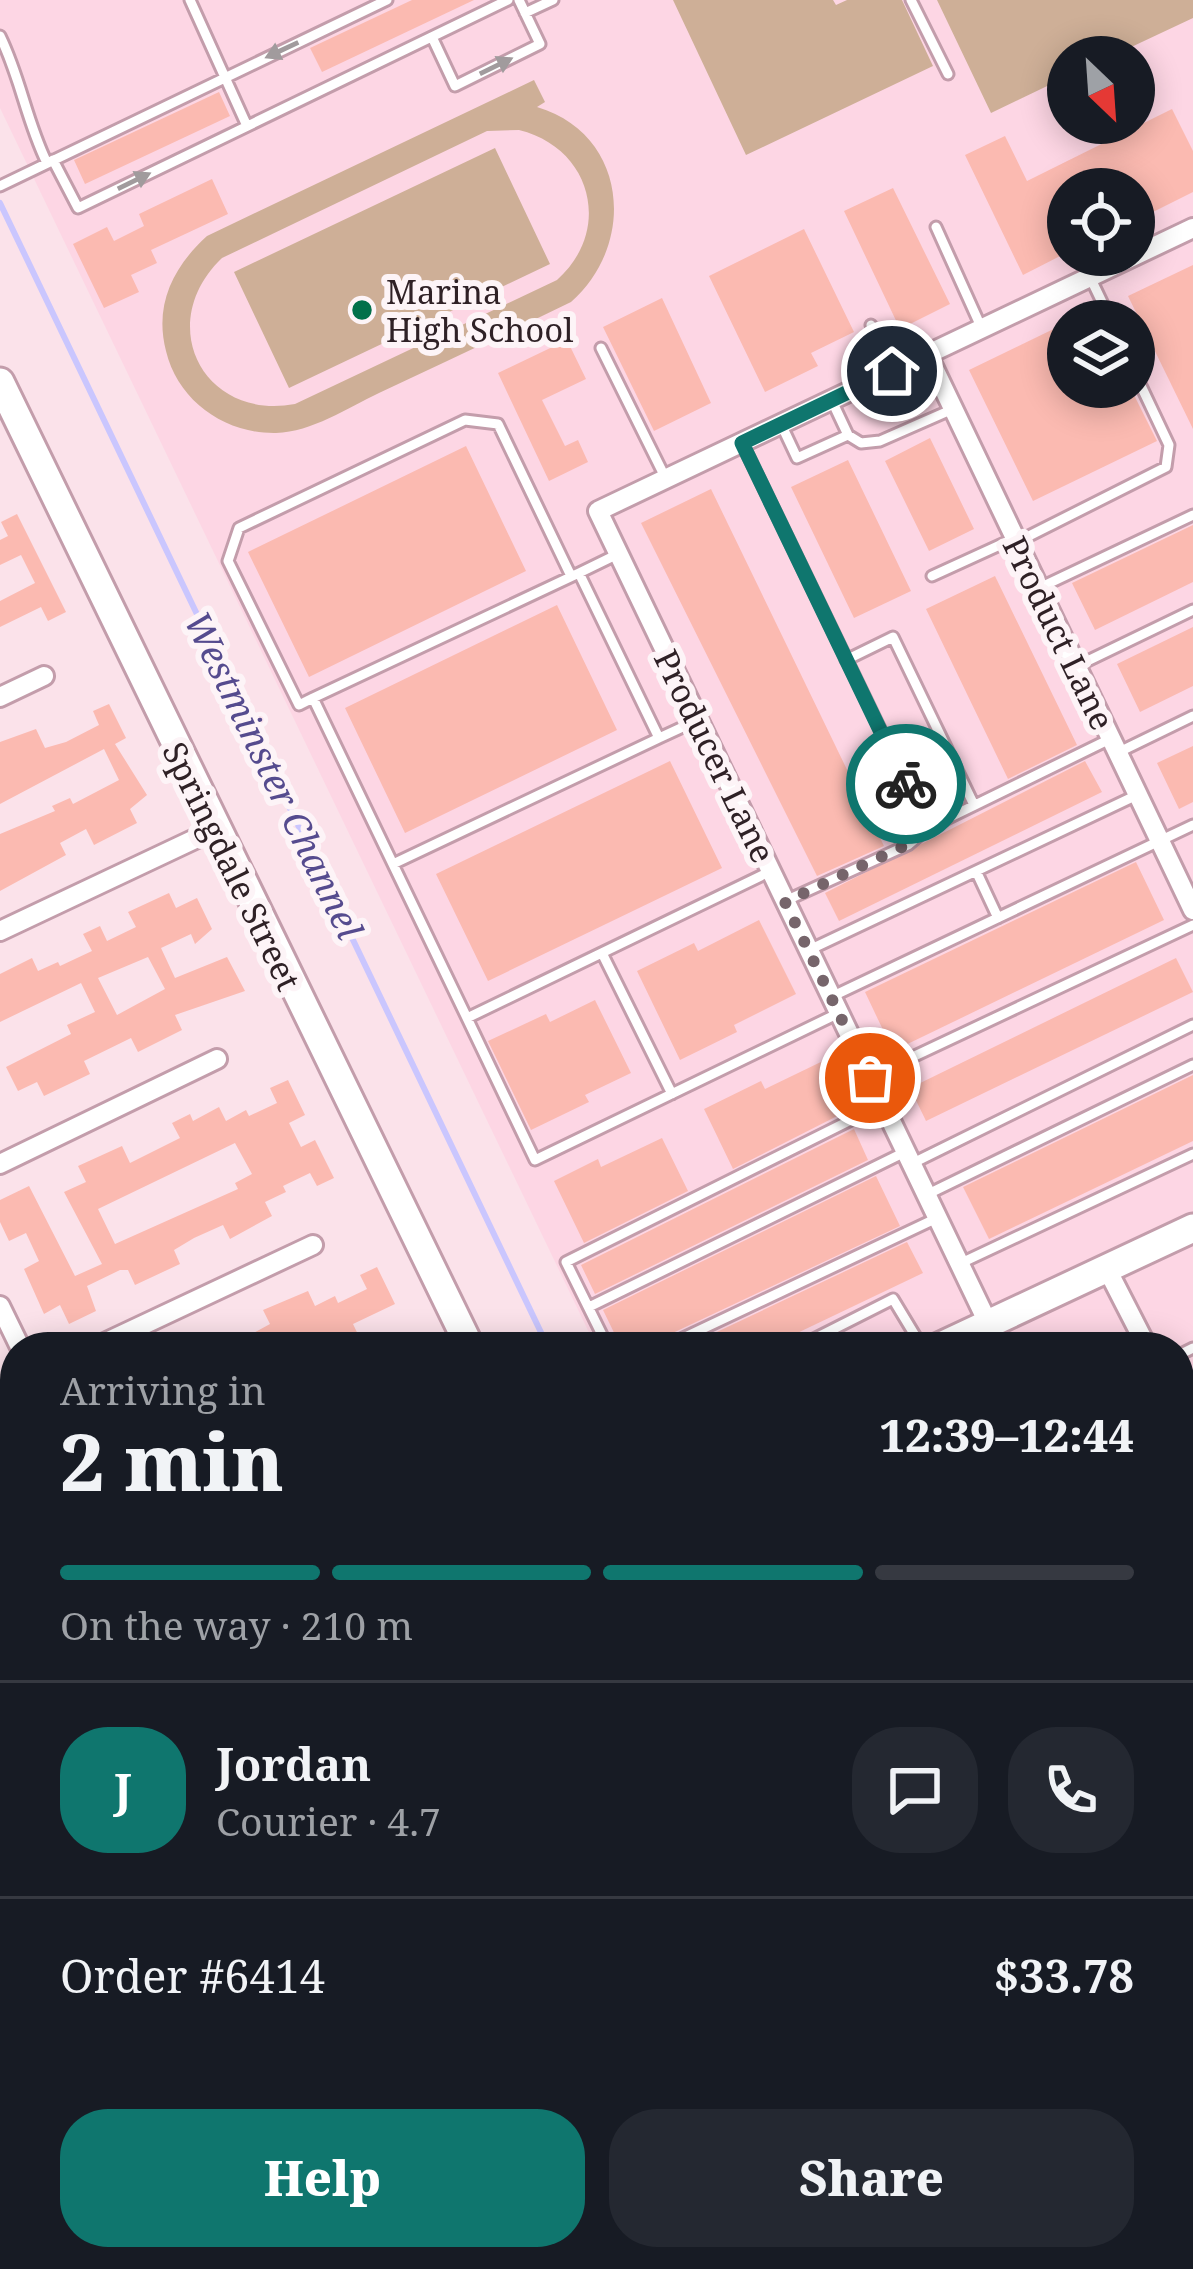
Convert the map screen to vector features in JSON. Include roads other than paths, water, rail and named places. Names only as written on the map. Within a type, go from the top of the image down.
[{"type":"main road","name":"Springdale Street","points":[[0,382],[462,1332]]},
{"type":"main road","points":[[973,1332],[1193,1228]]},
{"type":"street","points":[[666,479],[1193,228]]},
{"type":"street","name":"Product Lane","points":[[927,354],[1193,910]]},
{"type":"street","name":"Producer Lane","points":[[666,479],[598,512],[989,1325]]},
{"type":"street","points":[[0,697],[44,676]]},
{"type":"street","points":[[0,931],[214,830]]},
{"type":"street","points":[[0,1164],[217,1059]]},
{"type":"street","points":[[128,1332],[313,1244]]},
{"type":"street","points":[[1107,1269],[1139,1332]]},
{"type":"lane","points":[[190,0],[247,126]]},
{"type":"lane","points":[[0,186],[387,0]]},
{"type":"lane","points":[[0,36],[23,85],[26,121],[78,208],[508,0]]},
{"type":"lane","points":[[432,37],[455,86],[540,44],[519,0]]},
{"type":"lane","points":[[525,13],[553,0]]},
{"type":"lane","points":[[911,0],[947,74]]},
{"type":"lane","points":[[936,227],[982,329]]},
{"type":"lane","points":[[1090,277],[1101,300]]},
{"type":"lane","points":[[871,325],[892,371]]},
{"type":"lane","points":[[601,348],[666,479]]},
{"type":"lane","points":[[832,400],[848,434],[860,443],[880,440],[953,409]]},
{"type":"lane","points":[[932,576],[1166,467],[1169,446],[1151,408]]},
{"type":"lane","points":[[618,554],[575,574],[299,705],[228,561],[239,528],[465,420],[498,424],[575,574],[659,738]]},
{"type":"lane","points":[[781,424],[797,458],[848,434]]},
{"type":"lane","points":[[742,443],[928,829]]},
{"type":"lane","points":[[1037,590],[1193,515]]},
{"type":"lane","points":[[1075,667],[1193,610]]},
{"type":"lane","points":[[846,660],[893,638],[974,805]]},
{"type":"lane","points":[[314,698],[536,1160],[672,1094],[998,918],[1193,826]]},
{"type":"lane","points":[[785,902],[908,844],[974,805],[1193,716]]},
{"type":"lane","points":[[393,864],[698,720]]},
{"type":"lane","points":[[808,950],[1137,795]]},
{"type":"lane","points":[[467,1018],[771,872]]},
{"type":"lane","points":[[977,872],[998,918]]},
{"type":"lane","points":[[870,1078],[1193,925]]},
{"type":"lane","points":[[602,953],[672,1094]]},
{"type":"lane","points":[[589,1307],[1193,1025]]},
{"type":"lane","points":[[926,1195],[1193,1065]]},
{"type":"lane","points":[[601,1332],[566,1262],[883,1104]]},
{"type":"lane","points":[[959,1264],[1193,1154]]},
{"type":"lane","points":[[696,1332],[937,1218]]},
{"type":"lane","points":[[828,1332],[893,1299],[913,1332]]},
{"type":"waterway","name":"Westminster Channel","points":[[0,203],[541,1332]]},
{"type":"place","name":"Marina High School","points":[[362,310]]}]
